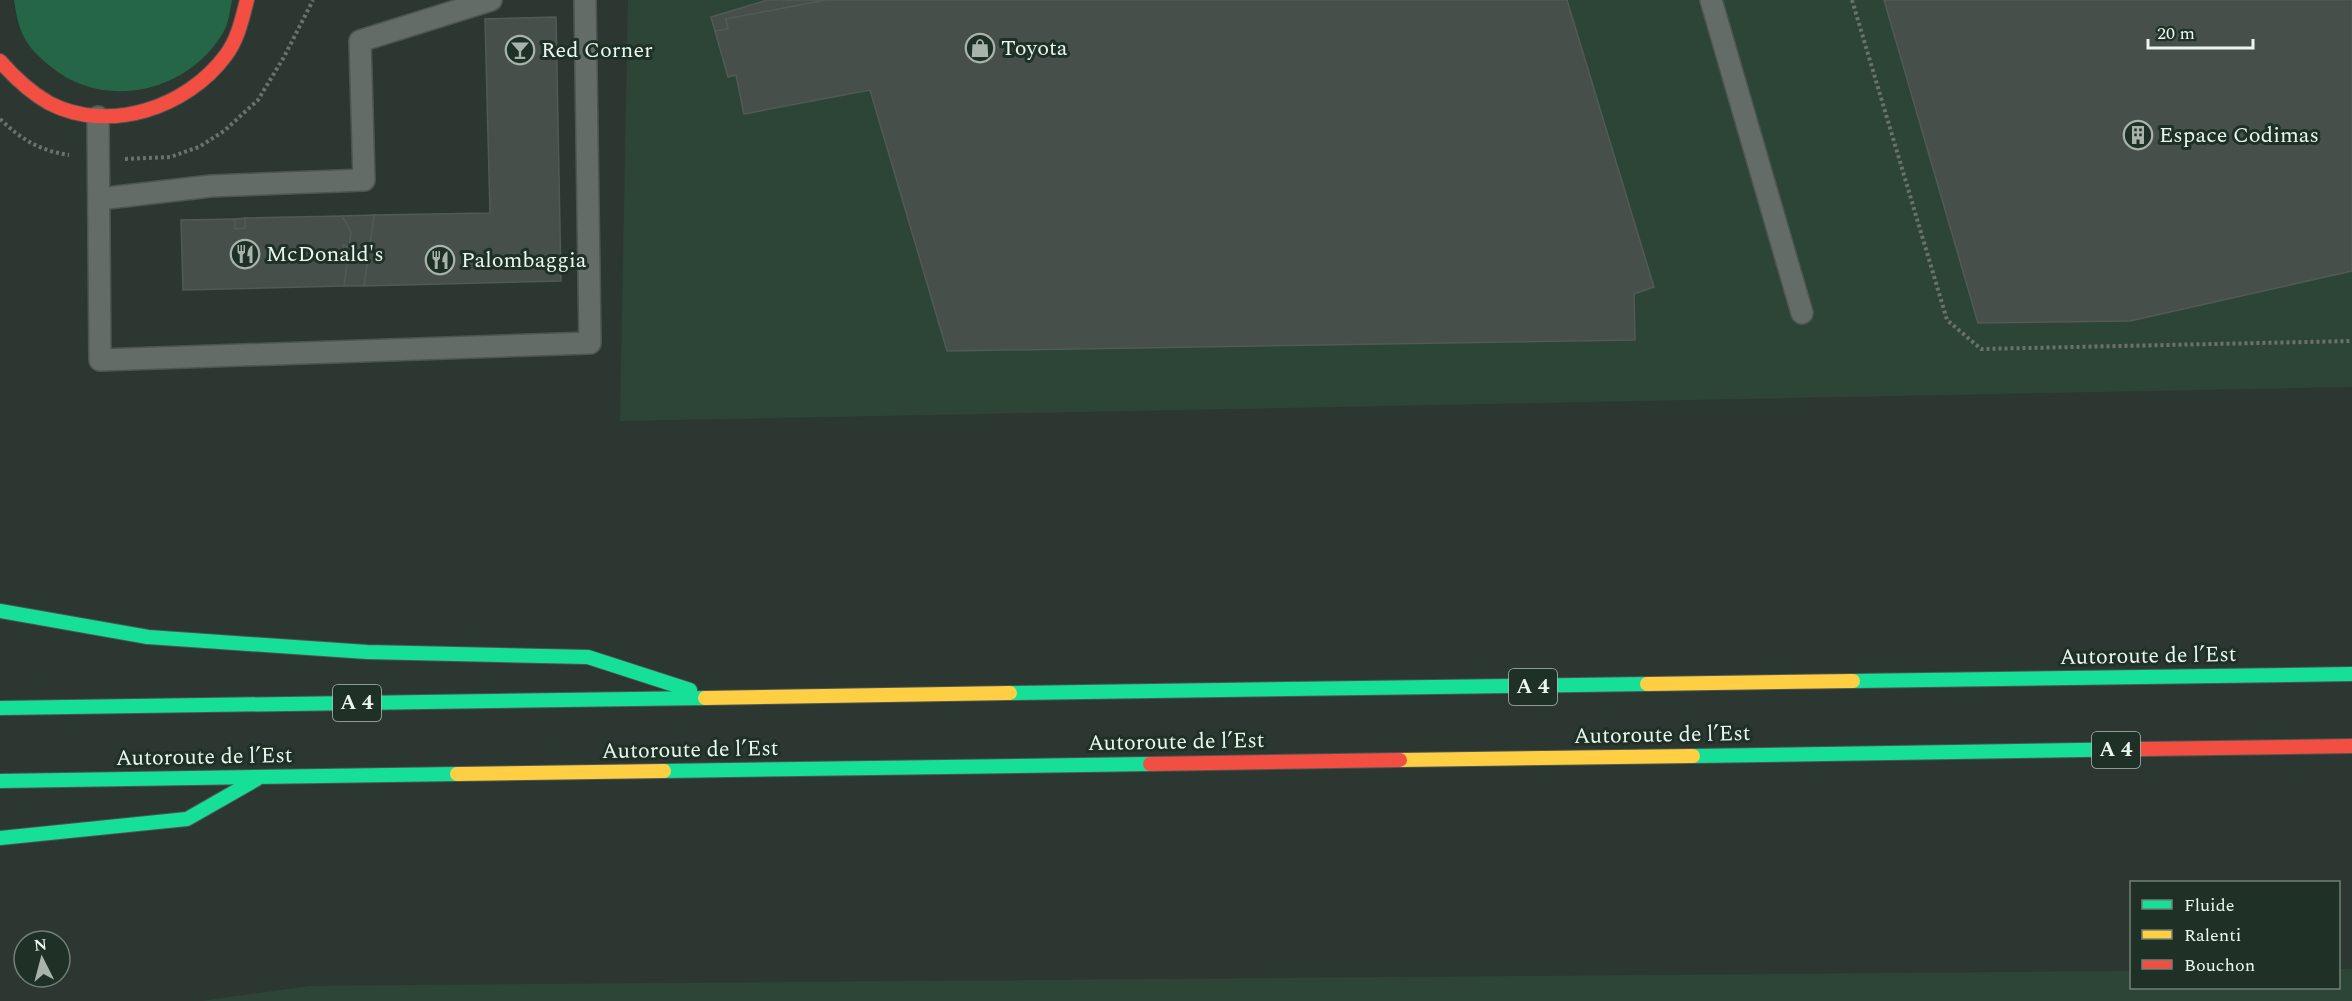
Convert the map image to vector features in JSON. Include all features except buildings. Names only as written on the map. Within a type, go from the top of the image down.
[{"type":"main road","points":[[0,61],[20,84],[57,106],[98,117],[139,114],[178,100],[210,75],[234,42],[248,1]]},
{"type":"main road","points":[[0,611],[148,637],[367,652],[588,657],[715,698]]},
{"type":"main road","name":"Autoroute de l’Est","points":[[0,708],[2352,674]]},
{"type":"main road","name":"Autoroute de l’Est","points":[[0,781],[2352,746]]},
{"type":"main road","points":[[0,838],[187,819],[261,777]]},
{"type":"lane","points":[[99,199],[210,186],[364,180],[360,41],[491,0]]},
{"type":"lane","points":[[98,117],[100,360],[590,343],[585,0]]},
{"type":"lane","points":[[1711,0],[1802,313]]},
{"type":"path","points":[[1852,0],[1947,320],[1982,349],[2352,341]]},
{"type":"path","points":[[0,119],[21,138],[50,153],[99,160]]},
{"type":"shaded area","points":[[628,0],[2352,0],[2352,387],[620,421]]},
{"type":"shaded area","points":[[2340,969],[2352,969],[2352,1001],[201,1001],[309,986],[2130,971],[2130,989],[2340,989]]},
{"type":"green space","points":[[14,0],[232,0],[224,31],[209,52],[190,69],[168,81],[144,89],[120,91],[95,89],[72,80],[46,63],[25,40],[18,23]]},
{"type":"traffic: fast","points":[[0,611],[148,637],[367,652],[588,657],[690,690]]},
{"type":"traffic: fast","points":[[1853,681],[2352,674]]},
{"type":"traffic: fast","points":[[1010,693],[1647,684]]},
{"type":"traffic: fast","points":[[0,708],[705,698]]},
{"type":"traffic: fast","points":[[1693,756],[2144,749]]},
{"type":"traffic: fast","points":[[664,771],[1150,764]]},
{"type":"traffic: fast","points":[[0,781],[457,774]]},
{"type":"traffic: fast","points":[[0,838],[187,819],[257,779]]},
{"type":"traffic: slow","points":[[1647,684],[1853,681]]},
{"type":"traffic: slow","points":[[705,698],[1010,693]]},
{"type":"traffic: slow","points":[[1400,760],[1693,756]]},
{"type":"traffic: slow","points":[[457,774],[664,771]]},
{"type":"traffic: jam","points":[[0,61],[35,94],[49,103],[72,112],[96,116],[121,115],[145,110],[169,102],[210,74],[234,42],[247,0]]},
{"type":"traffic: jam","points":[[2144,749],[2352,746]]},
{"type":"traffic: jam","points":[[1150,764],[1400,760]]},
{"type":"place","name":"Toyota","points":[[980,48]]},
{"type":"place","name":"Red Corner","points":[[520,50]]},
{"type":"place","name":"Espace Codimas","points":[[2138,135]]},
{"type":"place","name":"McDonald's","points":[[245,254]]},
{"type":"place","name":"Palombaggia","points":[[440,260]]}]
